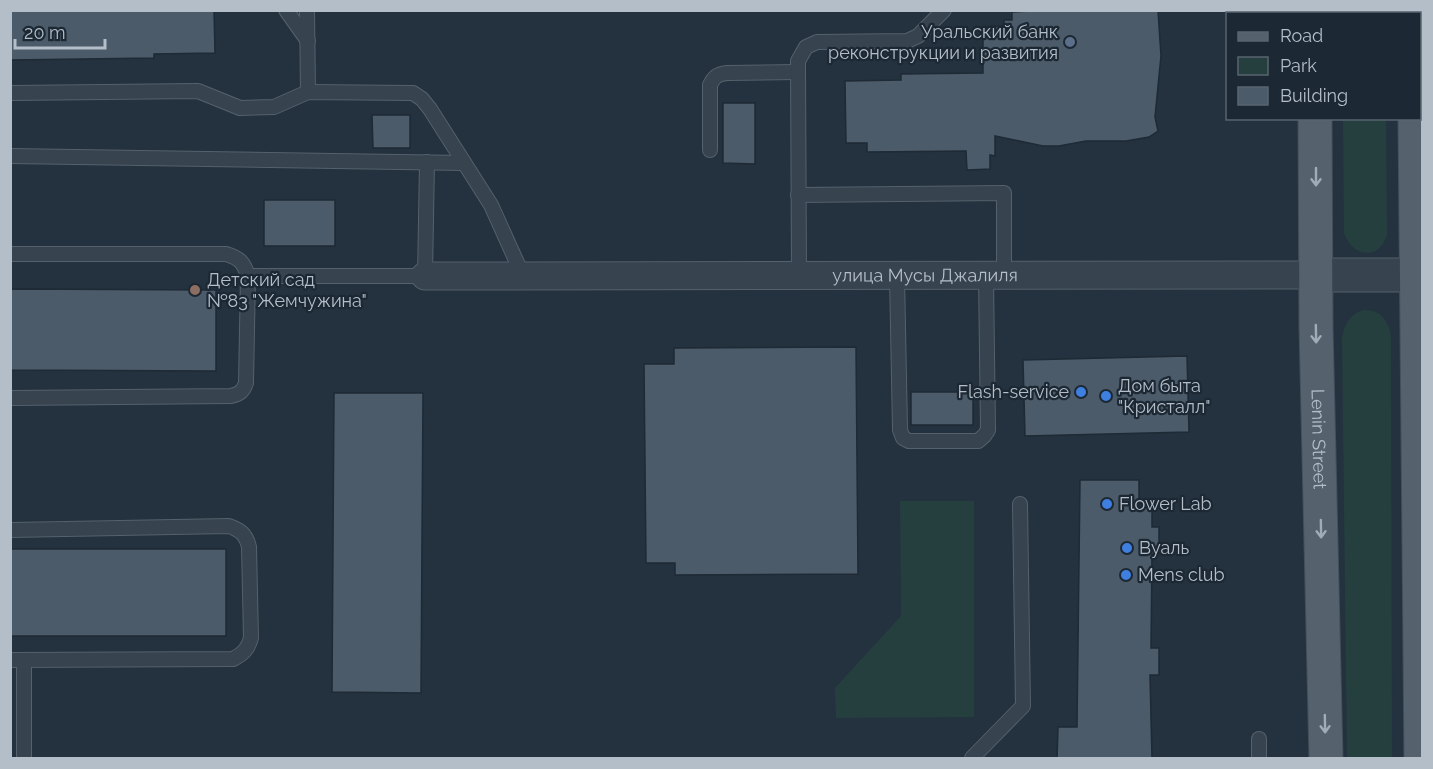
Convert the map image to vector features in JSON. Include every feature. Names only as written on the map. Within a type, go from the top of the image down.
[{"type":"main road","name":"Lenin Street","points":[[1315,120],[1326,759]]},
{"type":"main road","points":[[1415,120],[1420,275],[1421,759]]},
{"type":"street","name":"улица Мусы Джалиля","points":[[425,276],[1420,275]]},
{"type":"lane","points":[[286,10],[308,41]]},
{"type":"lane","points":[[308,10],[308,92]]},
{"type":"lane","points":[[799,276],[798,61],[806,47],[817,42],[907,41],[918,36],[944,10]]},
{"type":"lane","points":[[710,150],[710,85],[713,78],[726,73],[797,72]]},
{"type":"lane","points":[[10,93],[198,91],[240,108],[274,107],[308,92],[412,93],[422,99],[430,109],[490,205],[523,276]]},
{"type":"lane","points":[[10,156],[464,163]]},
{"type":"lane","points":[[248,276],[425,276],[427,162]]},
{"type":"lane","points":[[798,195],[1004,193],[995,277],[988,430],[978,441],[909,441],[903,438],[900,430],[897,276]]},
{"type":"lane","points":[[10,254],[226,254],[237,257],[245,265],[248,276],[246,384],[244,390],[239,394],[231,396],[10,398]]},
{"type":"lane","points":[[972,759],[1023,706],[1020,504]]},
{"type":"lane","points":[[10,530],[229,526],[239,530],[247,537],[249,547],[250,638],[242,655],[233,659],[17,660],[24,759]]},
{"type":"lane","points":[[1259,739],[1259,759]]},
{"type":"green space","points":[[1343,120],[1386,120],[1387,235],[1378,249],[1366,253],[1353,247],[1344,233]]},
{"type":"green space","points":[[1363,310],[1380,314],[1389,327],[1391,339],[1392,758],[1347,758],[1342,337],[1348,320]]},
{"type":"green space","points":[[900,501],[974,501],[974,717],[836,718],[835,688],[901,616]]},
{"type":"building","points":[[10,10],[214,10],[215,53],[154,54],[154,58],[10,60]]},
{"type":"building","points":[[1158,10],[1161,56],[1155,117],[1158,131],[1149,137],[1126,141],[1086,141],[1059,146],[1043,146],[995,136],[995,156],[990,155],[990,169],[967,170],[966,151],[867,152],[867,143],[846,143],[845,81],[901,80],[901,74],[983,73],[983,27],[1004,26],[1004,20],[1012,20],[1012,12]]},
{"type":"building","points":[[723,103],[755,103],[755,164],[723,163]]},
{"type":"building","points":[[372,115],[410,115],[410,148],[373,148]]},
{"type":"building","points":[[264,200],[335,200],[335,246],[264,246]]},
{"type":"building","points":[[10,289],[216,290],[216,371],[10,370]]},
{"type":"building","points":[[856,347],[858,574],[675,575],[675,563],[646,563],[644,364],[674,364],[674,348]]},
{"type":"building","name":"Дом быта \"Кристалл\"","points":[[1187,356],[1189,432],[1025,436],[1023,360]]},
{"type":"building","points":[[911,392],[973,392],[973,425],[911,425]]},
{"type":"building","points":[[334,393],[423,393],[421,693],[332,692]]},
{"type":"building","points":[[1080,480],[1139,480],[1139,507],[1152,508],[1152,527],[1159,527],[1159,554],[1152,554],[1151,648],[1159,648],[1159,675],[1150,675],[1152,759],[1057,759],[1058,727],[1077,727]]},
{"type":"building","points":[[10,549],[226,549],[226,636],[10,636]]},
{"type":"place","name":"Уральский банк реконструкции и развития","points":[[1070,42]]},
{"type":"place","name":"Детский сад №83 \"Жемчужина\"","points":[[195,290]]},
{"type":"place","name":"Flash-service","points":[[1081,392]]},
{"type":"place","name":"Дом быта \"Кристалл\"","points":[[1106,396]]},
{"type":"place","name":"Flower Lab","points":[[1107,504]]},
{"type":"place","name":"Вуаль","points":[[1127,548]]},
{"type":"place","name":"Mens club","points":[[1126,575]]}]
